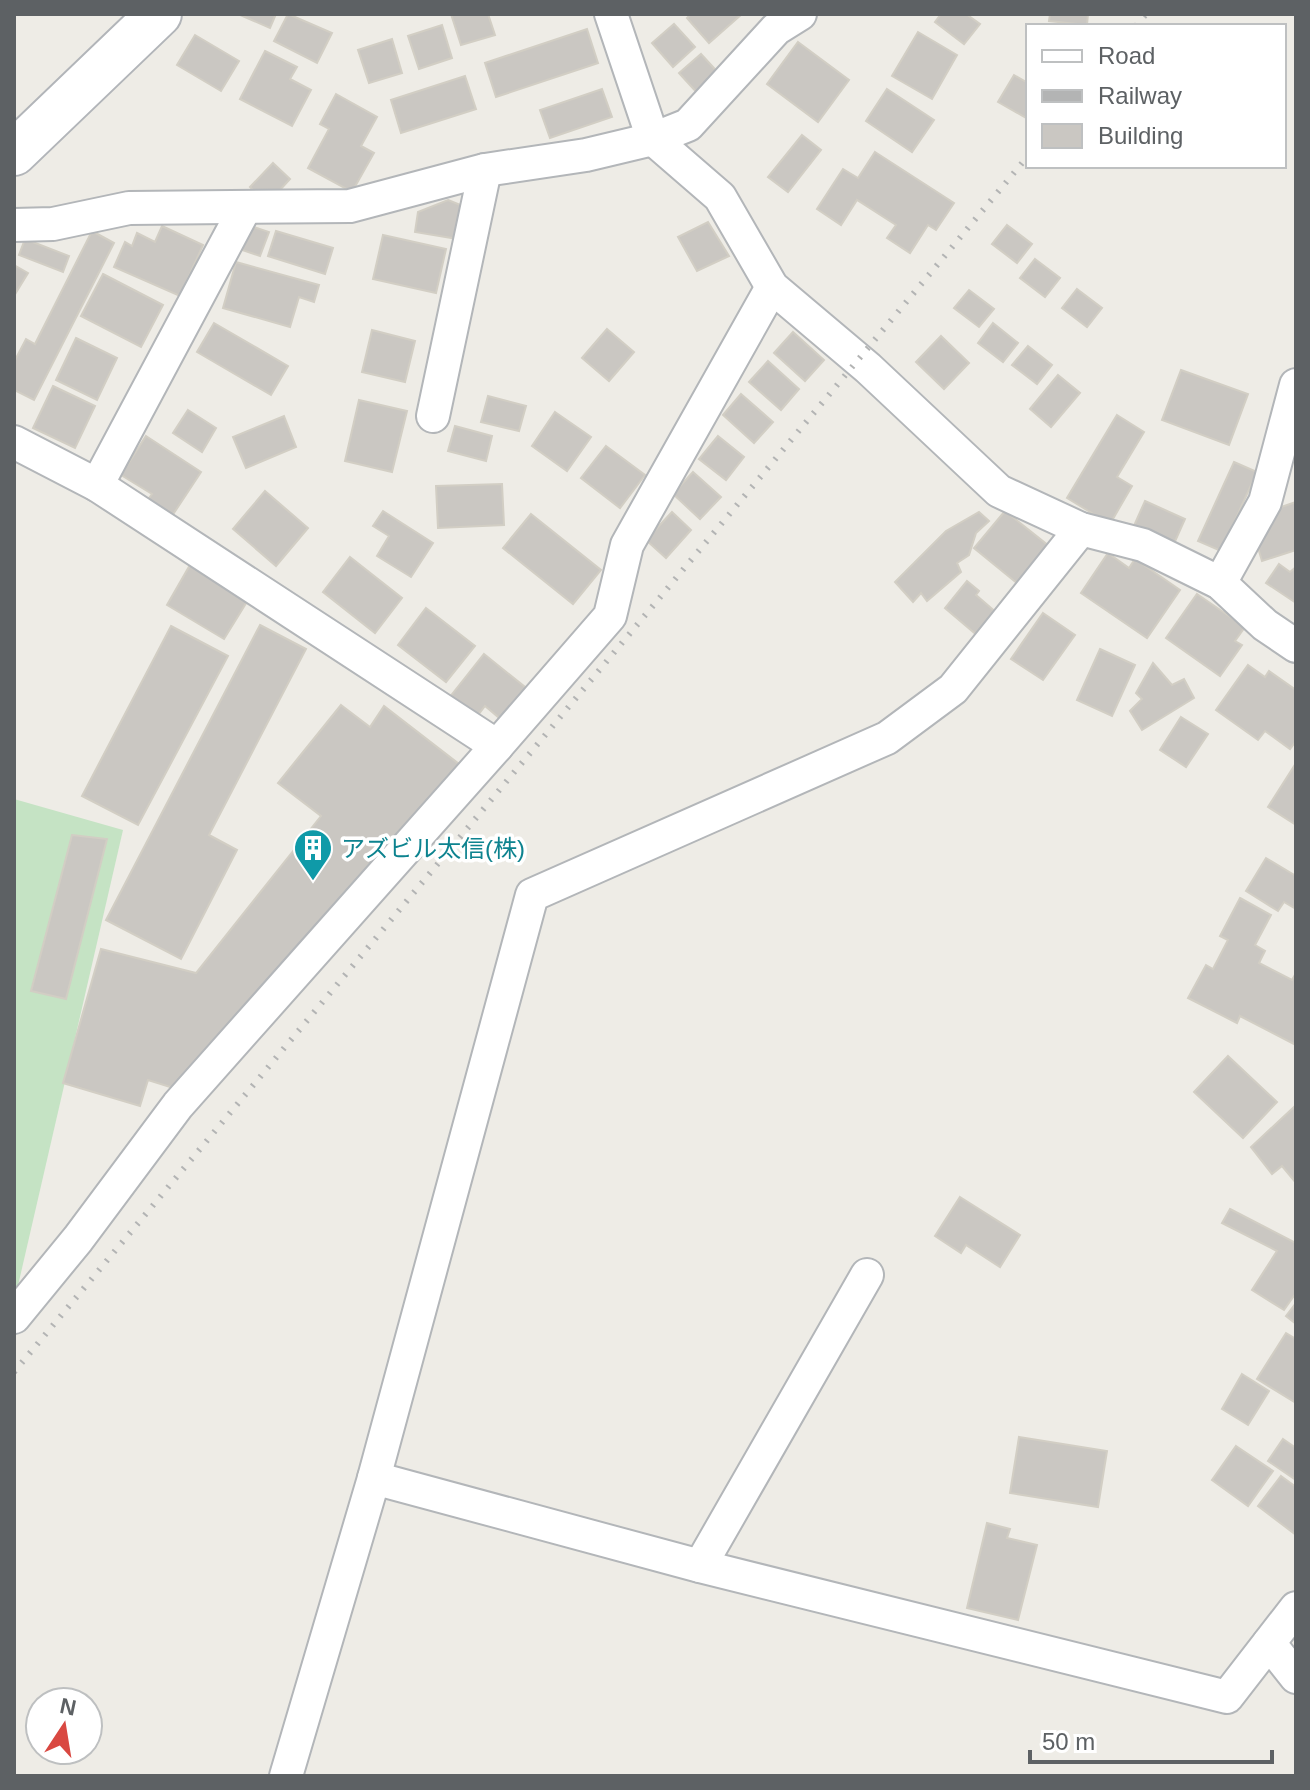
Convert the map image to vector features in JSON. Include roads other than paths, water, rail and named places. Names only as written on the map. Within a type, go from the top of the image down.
[{"type":"main road","points":[[14,153],[159,14]]},
{"type":"street","points":[[611,14],[653,139],[720,197],[772,287],[868,368],[999,491],[1081,529],[1143,545],[1220,583],[1265,625],[1296,646]]},
{"type":"street","points":[[14,225],[53,224],[129,208],[350,206],[485,170],[586,155],[653,139],[688,125],[776,29],[800,14]]},
{"type":"street","points":[[433,416],[485,170]]},
{"type":"street","points":[[97,485],[245,208]]},
{"type":"street","points":[[14,1317],[78,1239],[178,1105],[610,616],[627,545],[772,287]]},
{"type":"street","points":[[1220,583],[1265,502],[1296,385]]},
{"type":"street","points":[[14,442],[97,485],[497,746]]},
{"type":"street","points":[[286,1776],[374,1478],[532,895],[887,738],[953,689],[1081,529]]},
{"type":"street","points":[[700,1566],[867,1275]]},
{"type":"street","points":[[374,1478],[700,1566],[1227,1697],[1296,1608]]},
{"type":"street","points":[[1269,1643],[1296,1677]]},
{"type":"railway","points":[[1138,24],[1146,14]]},
{"type":"railway","points":[[14,1372],[1026,158]]},
{"type":"place","name":"アズビル太信(株)","points":[[313,882]]}]
